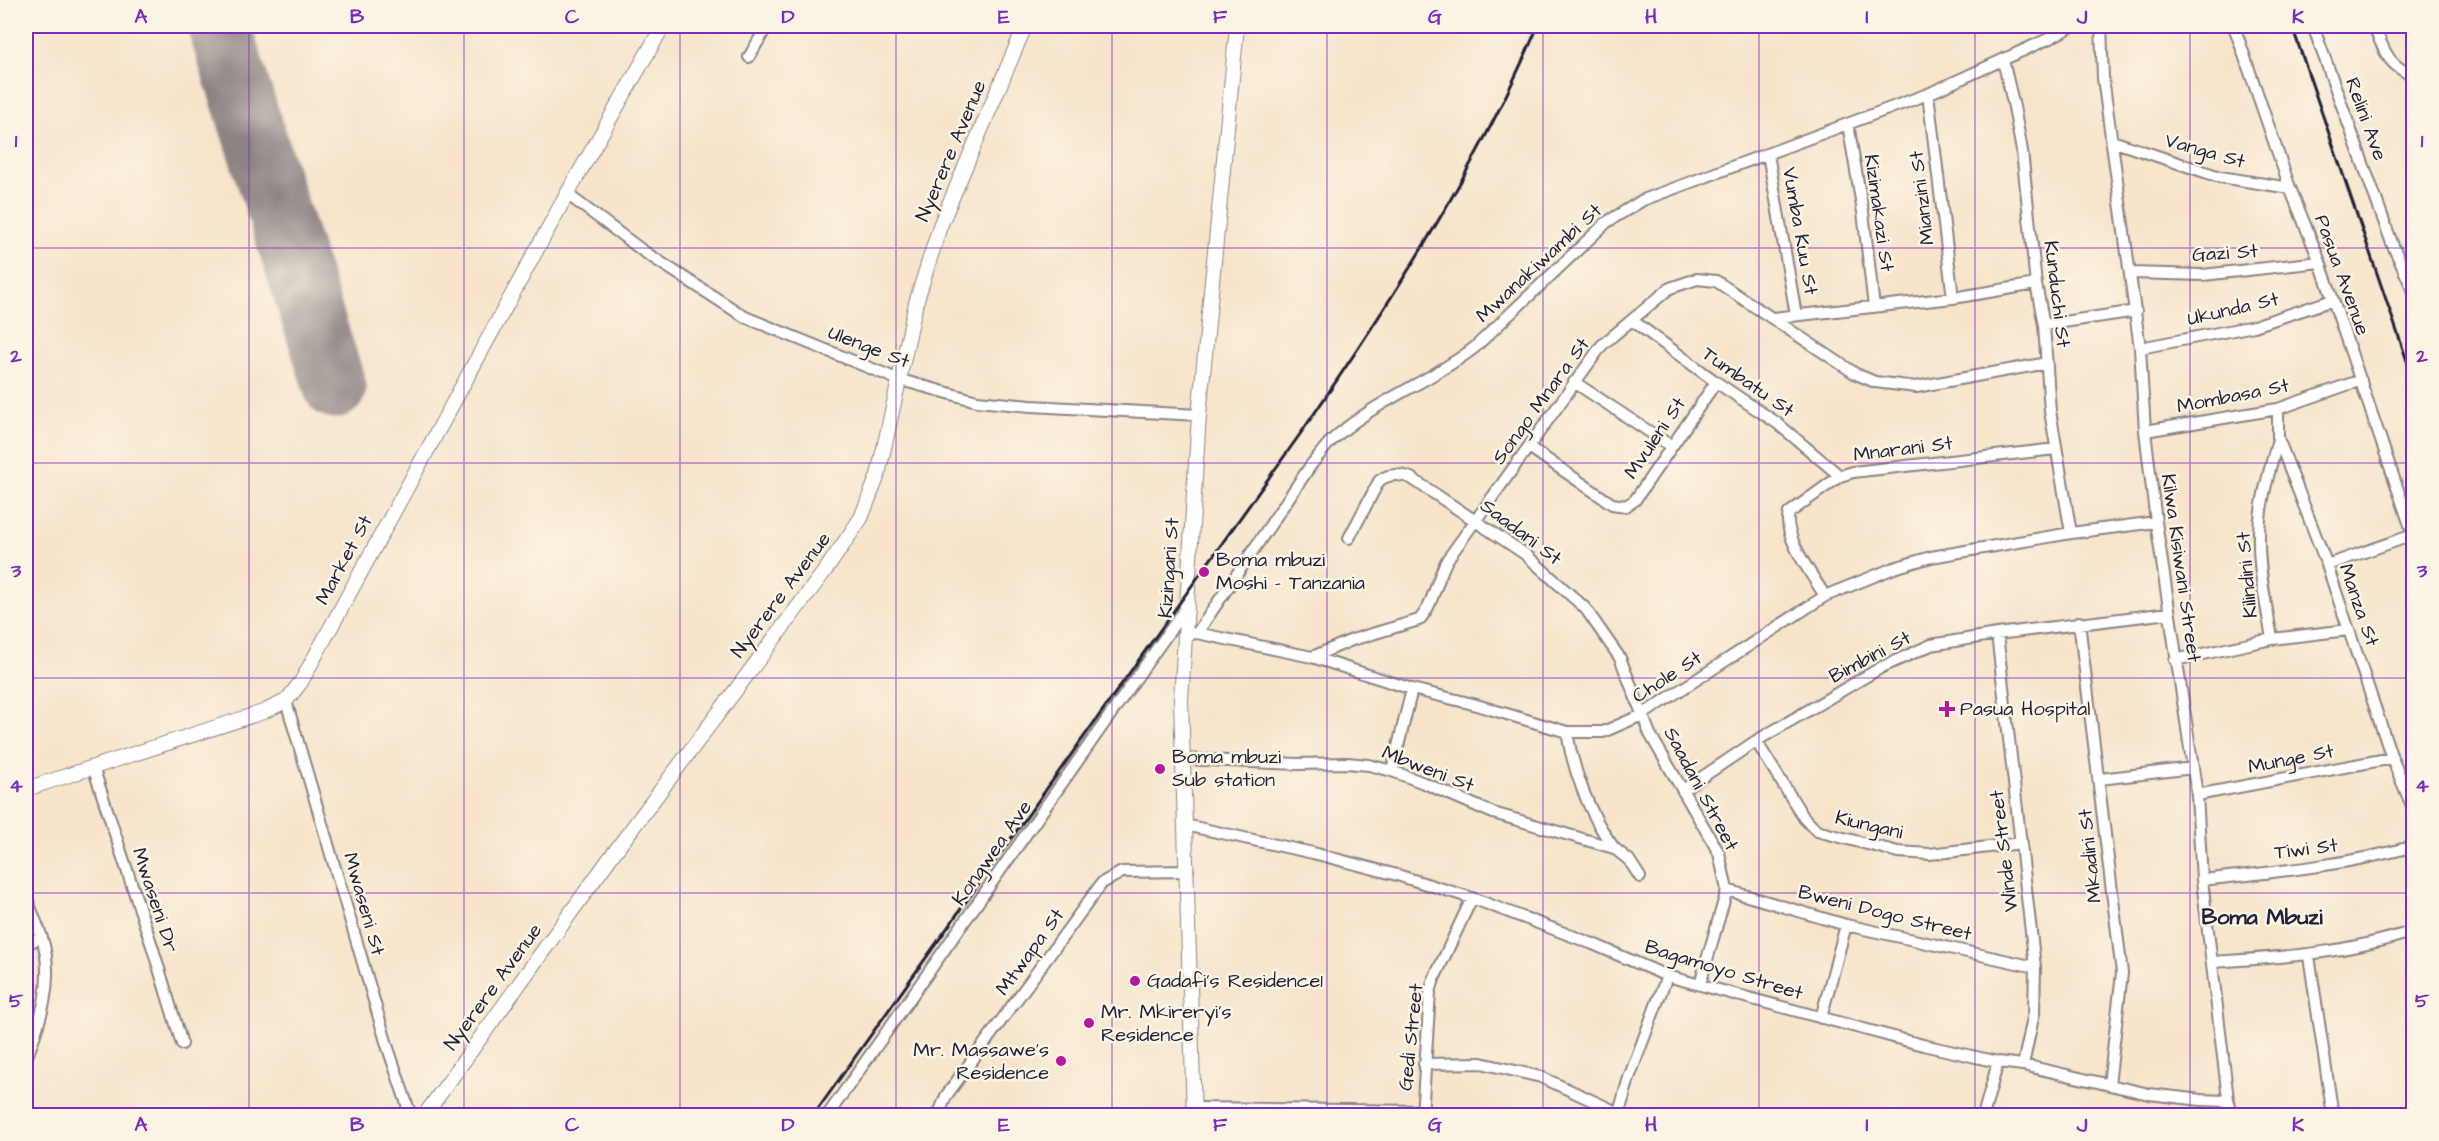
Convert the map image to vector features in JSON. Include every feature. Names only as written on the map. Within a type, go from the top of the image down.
[{"type":"street","name":"Market St","points":[[26,789],[263,712],[286,701],[301,682],[567,194],[663,26]]},
{"type":"street","points":[[750,57],[767,26]]},
{"type":"street","name":"Nyerere Avenue","points":[[424,1116],[613,854],[827,568],[861,518],[878,475],[897,379],[916,303],[940,226],[1025,26]]},
{"type":"street","name":"Kizingani St","points":[[1194,1112],[1181,700],[1190,634],[1185,609],[1199,415],[1237,26]]},
{"type":"street","name":"Mwanakiwambi St","points":[[1190,634],[1311,465],[1329,444],[1391,398],[1455,363],[1474,348],[1607,222],[1643,200],[1928,94],[2072,26]]},
{"type":"street","name":"Kilwa Kisiwani Street","points":[[2101,26],[2103,78],[2136,311],[2145,431],[2156,522],[2197,795],[2202,880],[2230,1116]]},
{"type":"street","name":"Pasua Avenue","points":[[2234,26],[2290,188],[2320,262],[2413,536]]},
{"type":"street","name":"Relini Ave","points":[[2313,26],[2394,246],[2414,292]]},
{"type":"street","points":[[2374,26],[2391,61],[2399,70],[2414,76]]},
{"type":"street","name":"Kunduchi St","points":[[2003,60],[2022,151],[2036,284],[2044,325],[2050,411],[2071,532]]},
{"type":"street","name":"Mianzini St","points":[[1928,94],[1953,298]]},
{"type":"street","name":"Kizimakazi St","points":[[1848,124],[1863,212],[1874,307]]},
{"type":"street","name":"Vanga St","points":[[2112,141],[2220,177],[2290,188]]},
{"type":"street","name":"Vumba Kuu St","points":[[1768,154],[1796,315]]},
{"type":"street","name":"Ulenge St","points":[[567,194],[643,250],[745,317],[897,379],[977,401],[1199,415]]},
{"type":"street","name":"Gazi St","points":[[2131,273],[2203,275],[2320,262]]},
{"type":"street","name":"Songo Mnara St","points":[[1312,657],[1352,640],[1419,620],[1429,605],[1435,585],[1447,560],[1574,382],[1602,345],[1670,288],[1697,279],[1716,281],[1856,374],[1890,386],[1916,387],[2047,363]]},
{"type":"street","points":[[1773,318],[1953,298],[2036,284]]},
{"type":"street","name":"Ukunda St","points":[[2140,348],[2254,326],[2333,300]]},
{"type":"street","points":[[2044,325],[2136,311]]},
{"type":"street","name":"Tumbatu St","points":[[1633,321],[1716,382],[1777,423],[1839,476]]},
{"type":"street","name":"Mombasa St","points":[[2145,431],[2278,409],[2361,380]]},
{"type":"street","points":[[1574,382],[1671,446]]},
{"type":"street","name":"Mvuleni St","points":[[1529,447],[1612,504],[1626,506],[1635,500],[1716,382]]},
{"type":"street","name":"Manza St","points":[[2278,409],[2278,438],[2327,565],[2392,758],[2414,811]]},
{"type":"street","name":"Kilindini St","points":[[2272,639],[2258,542],[2263,498],[2278,438]]},
{"type":"street","name":"Mnarani St","points":[[1825,596],[1790,536],[1786,522],[1789,513],[1839,476],[1853,472],[2056,449]]},
{"type":"street","name":"Saadani St","points":[[1349,538],[1379,481],[1385,476],[1392,475],[1411,478],[1476,519],[1525,554],[1585,608],[1620,658],[1642,715]]},
{"type":"street","name":"Chole St","points":[[1190,634],[1312,657],[1412,689],[1473,704],[1567,732],[1603,732],[1642,715],[1825,596],[1894,568],[1931,557],[2071,532],[2156,522]]},
{"type":"street","points":[[2327,565],[2413,536]]},
{"type":"street","name":"Kongwea Ave","points":[[827,1116],[1185,609]]},
{"type":"street","name":"Bimbini St","points":[[1683,790],[1756,741],[1882,667],[1930,645],[2079,622],[2169,613]]},
{"type":"street","name":"Mkadini St","points":[[2079,622],[2086,694],[2100,779],[2122,973],[2109,1086]]},
{"type":"street","points":[[2175,660],[2272,639],[2348,630]]},
{"type":"street","name":"Winde Street","points":[[1997,634],[2036,967],[2034,1012],[2023,1065]]},
{"type":"street","points":[[1392,771],[1412,689]]},
{"type":"street","name":"Mwaseni St","points":[[286,701],[387,1045],[411,1116]]},
{"type":"street","name":"Saadani Street","points":[[1642,715],[1719,853],[1727,891],[1700,984]]},
{"type":"street","points":[[1567,732],[1569,748],[1587,798],[1604,835],[1614,848]]},
{"type":"street","name":"Kiungani","points":[[1756,741],[1804,818],[1817,831],[1898,852],[1930,854],[2022,843]]},
{"type":"street","name":"Munge St","points":[[2197,795],[2392,758]]},
{"type":"street","name":"Mbweni St","points":[[1183,759],[1298,764],[1347,763],[1392,771],[1493,813],[1614,848],[1629,860],[1640,878]]},
{"type":"street","name":"Mwaseni Dr","points":[[93,767],[182,1044]]},
{"type":"street","points":[[2100,779],[2193,768]]},
{"type":"street","name":"Bagamoyo Street","points":[[1185,825],[1313,853],[1472,898],[1593,944],[1667,976],[1923,1045],[1998,1062],[2023,1065],[2109,1086],[2201,1100],[2228,1101]]},
{"type":"street","name":"Tiwi St","points":[[2202,880],[2330,865],[2375,857],[2414,846]]},
{"type":"street","name":"Mtwapa St","points":[[938,1116],[946,1096],[1102,883],[1122,872],[1188,871]]},
{"type":"street","name":"Bweni Dogo Street","points":[[1727,891],[1846,925],[2036,967]]},
{"type":"street","points":[[26,895],[42,938],[46,956],[46,993],[39,1023],[26,1059]]},
{"type":"street","name":"Gedi Street","points":[[1422,1113],[1430,992],[1472,898]]},
{"type":"street","points":[[1821,1018],[1846,925]]},
{"type":"street","points":[[2212,962],[2309,956],[2360,947],[2414,931]]},
{"type":"street","points":[[26,943],[42,938]]},
{"type":"street","points":[[2309,956],[2333,1116]]},
{"type":"street","points":[[1424,1064],[1481,1063],[1541,1077],[1617,1114],[1667,976]]},
{"type":"street","points":[[1983,1116],[1998,1062]]},
{"type":"street","points":[[1194,1112],[1422,1113]]},
{"type":"runway","points":[[219,26],[335,387]]},
{"type":"railway","points":[[813,1116],[1336,382],[1400,284],[1460,183],[1514,79],[1538,26]]},
{"type":"railway","points":[[2292,26],[2414,381]]},
{"type":"place","name":"Boma mbuzi Moshi - Tanzania","points":[[1204,572]]},
{"type":"place","name":"Pasua Hospital","points":[[1947,709]]},
{"type":"place","name":"Boma mbuzi Sub station","points":[[1160,769]]},
{"type":"place","name":"Gadafi's Residence1","points":[[1135,981]]},
{"type":"place","name":"Mr. Mkireryi's Residence","points":[[1089,1023]]},
{"type":"place","name":"Mr. Massawe's Residence","points":[[1061,1061]]},
{"type":"district","name":"Boma Mbuzi","points":[[2262,917]]}]
